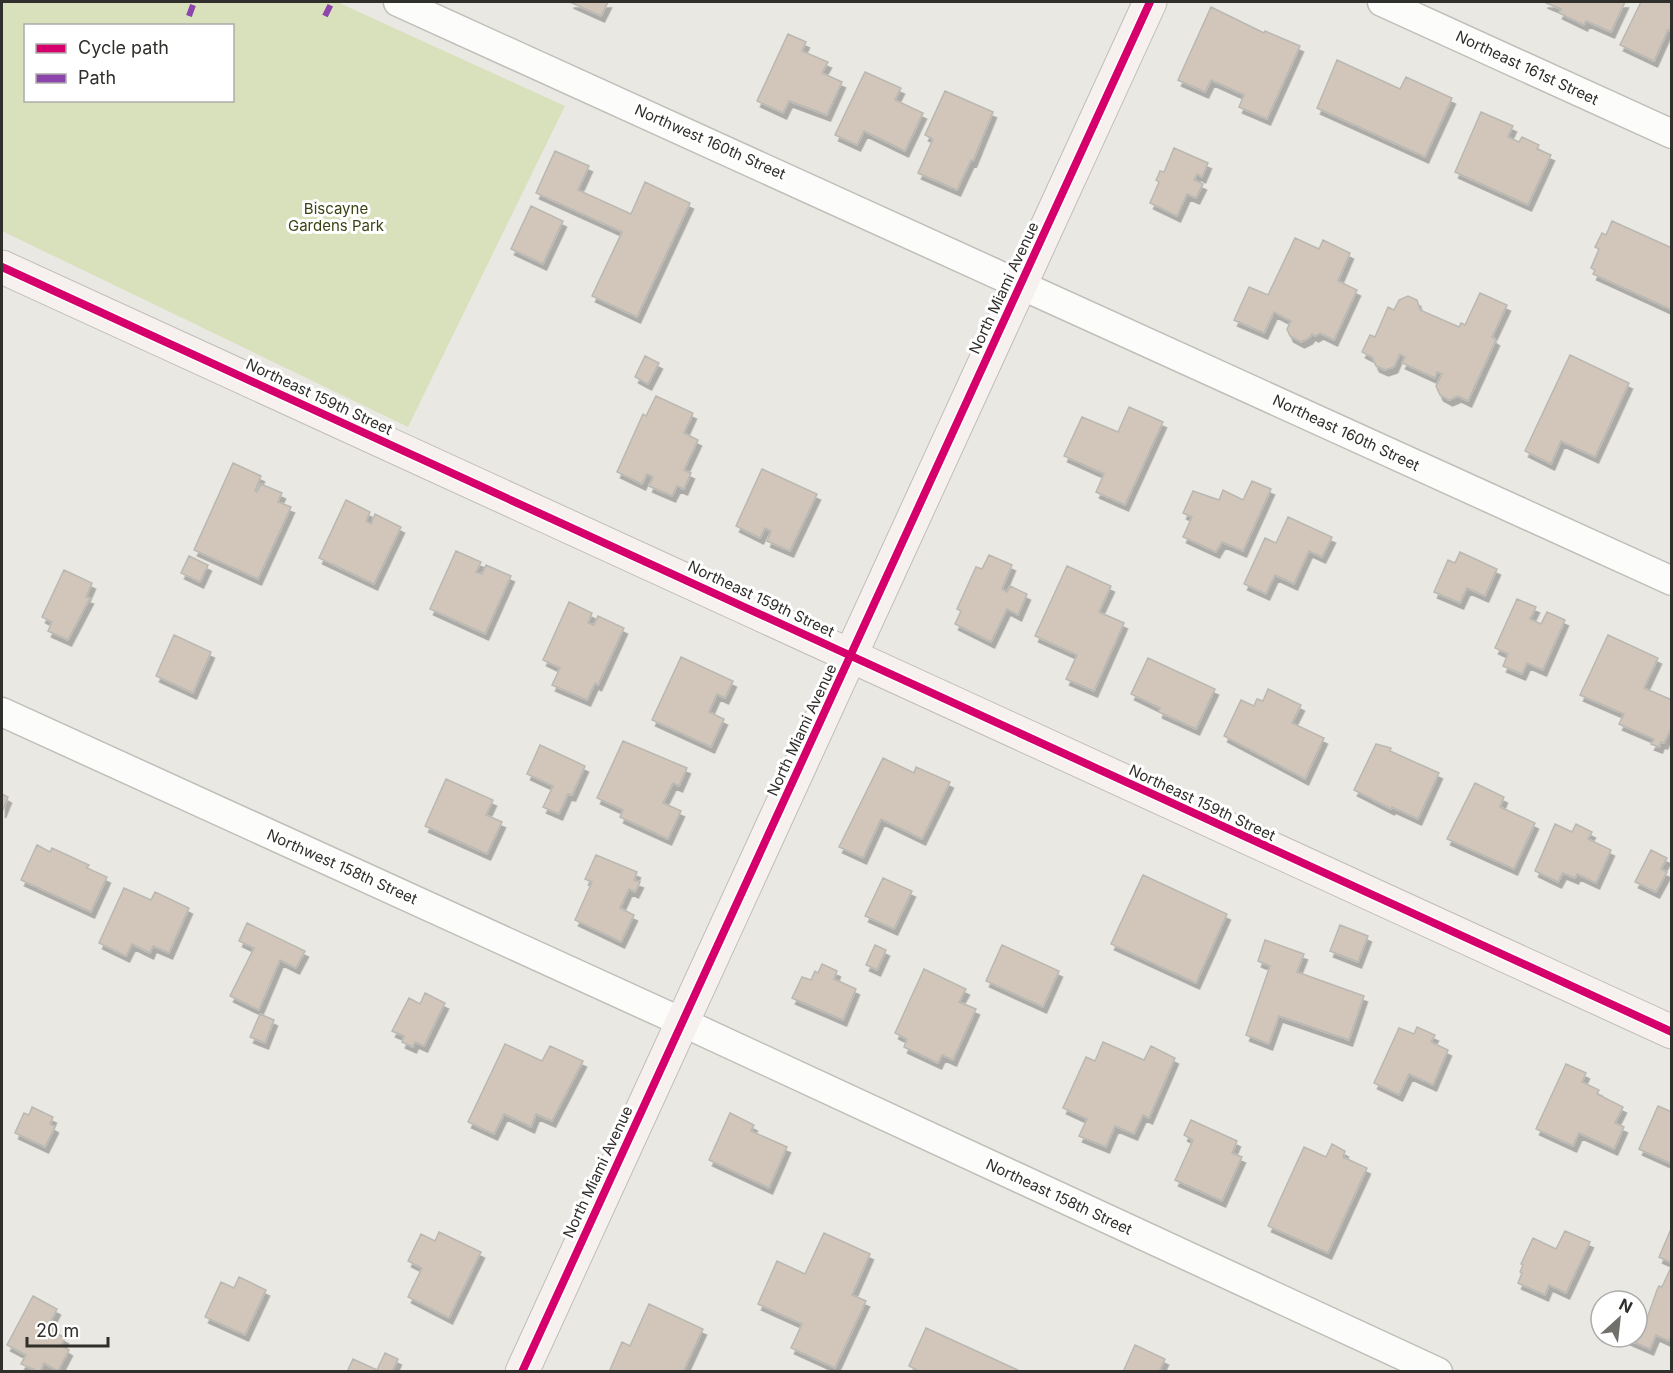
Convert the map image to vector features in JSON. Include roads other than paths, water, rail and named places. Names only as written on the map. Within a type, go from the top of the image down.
[{"type":"street","name":"Northwest 160th Street","points":[[398,2],[1021,284]]},
{"type":"street","name":"North Miami Avenue","points":[[522,1371],[1150,2]]},
{"type":"street","name":"Northeast 161st Street","points":[[1382,2],[1671,134]]},
{"type":"street","name":"Northeast 159th Street","points":[[2,267],[1671,1032]]},
{"type":"street","name":"Northeast 160th Street","points":[[1021,284],[1671,581]]},
{"type":"street","name":"Northwest 158th Street","points":[[2,712],[682,1022]]},
{"type":"street","name":"Northeast 158th Street","points":[[682,1022],[1438,1371]]},
{"type":"park label","name":"Biscayne Gardens Park","points":[[336,218]]}]
